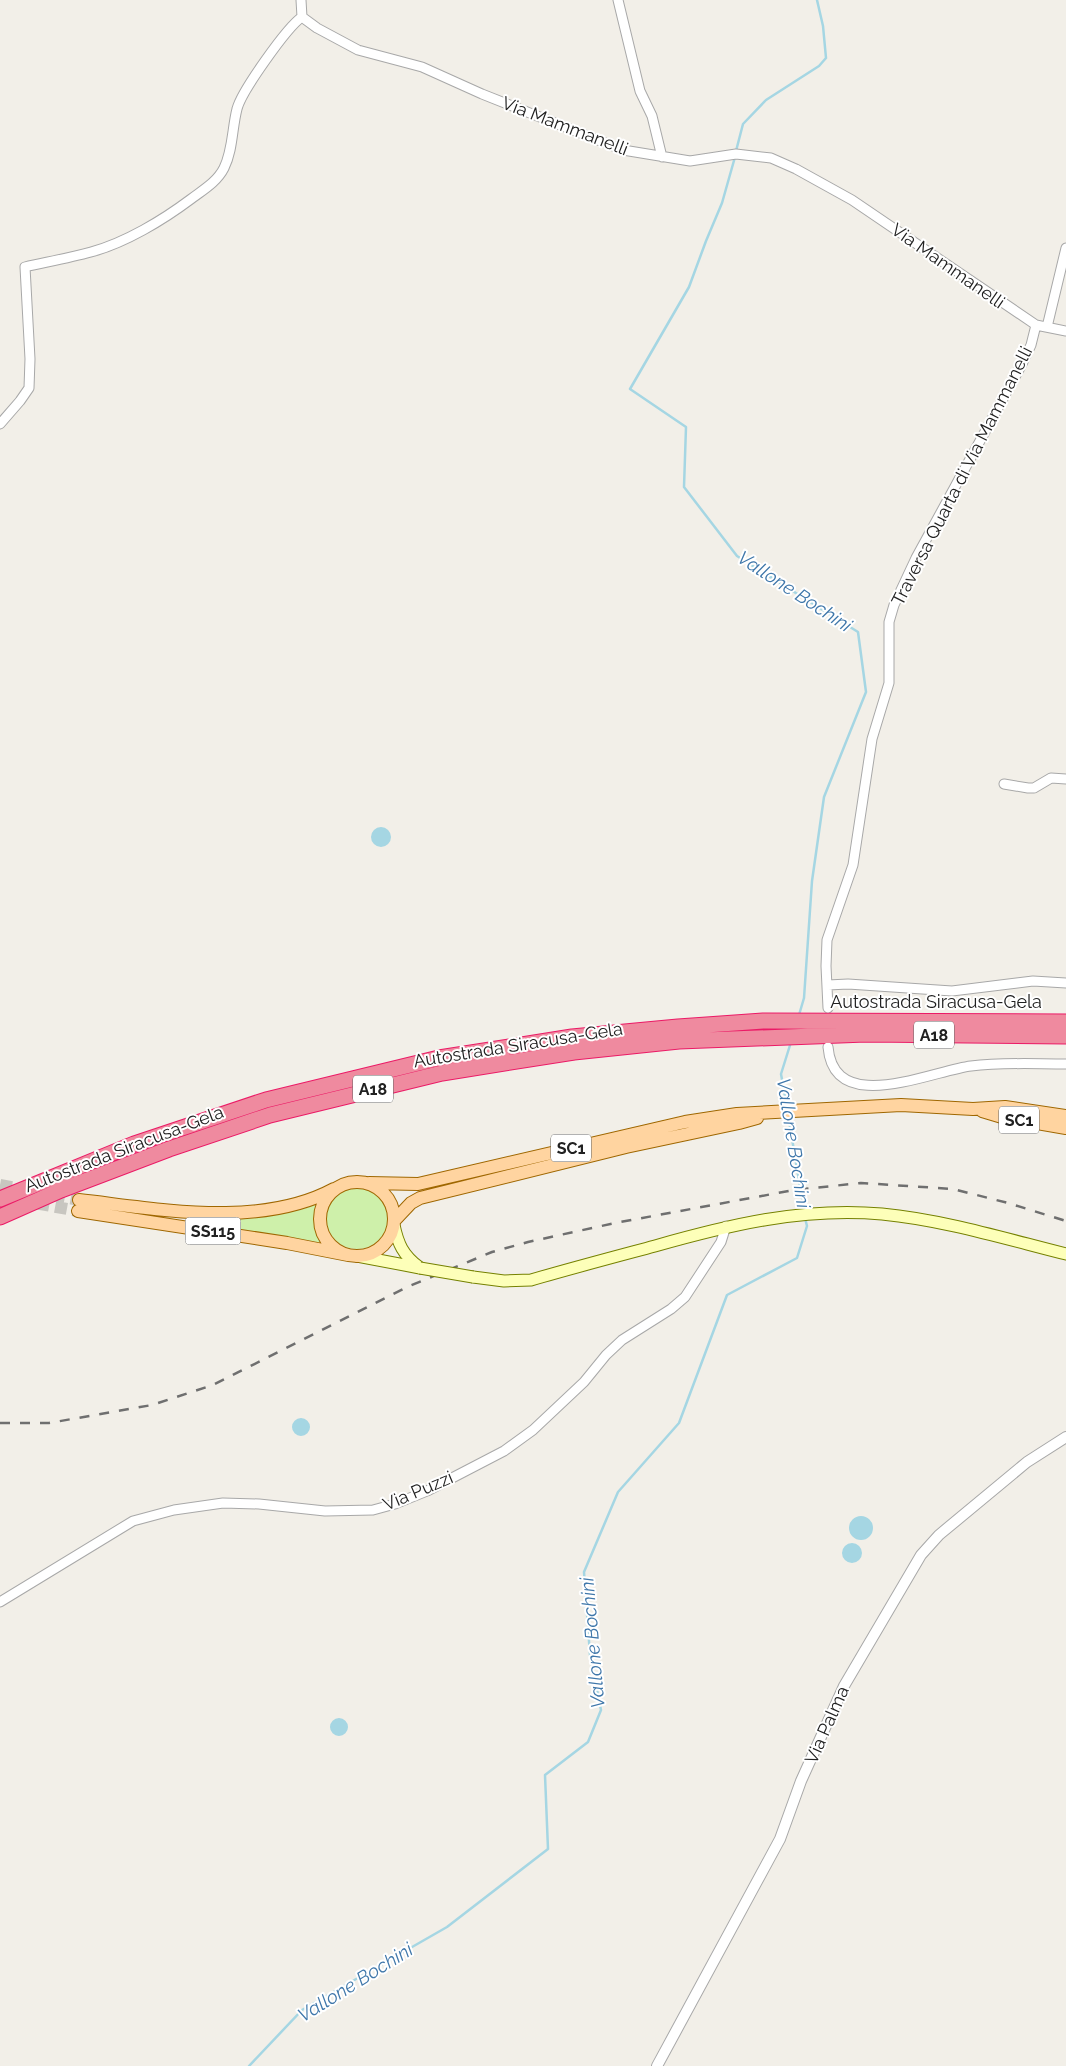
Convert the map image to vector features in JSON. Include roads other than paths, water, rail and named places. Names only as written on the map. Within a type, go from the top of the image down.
[{"type":"highway","name":"Autostrada Siracusa-Gela","points":[[0,1217],[61,1190],[169,1149],[270,1114],[442,1073],[574,1052],[763,1029],[806,1020],[1066,1022]]},
{"type":"highway","name":"Autostrada Siracusa-Gela","points":[[0,1199],[134,1144],[266,1100],[439,1058],[572,1037],[678,1026],[763,1029],[803,1036],[866,1034],[1066,1036]]},
{"type":"main road","name":"SC1","points":[[369,1183],[418,1184],[685,1122],[737,1114],[901,1105],[973,1109],[1005,1107],[1066,1116]]},
{"type":"main road","name":"SC1","points":[[973,1109],[1002,1117],[1066,1128]]},
{"type":"main road","name":"SC1","points":[[394,1223],[411,1203],[420,1198],[626,1146],[739,1123],[773,1113]]},
{"type":"main road","points":[[420,1268],[402,1252],[397,1242],[390,1202],[385,1194],[369,1183],[351,1182],[334,1189],[323,1203],[320,1222],[326,1239],[339,1252],[420,1268],[504,1281],[531,1280],[726,1226],[795,1214],[881,1214],[936,1223],[1066,1254]]},
{"type":"main road","name":"SS115","points":[[334,1189],[318,1198],[286,1207],[224,1214],[78,1206],[352,1255]]},
{"type":"main road","points":[[352,1255],[370,1254],[381,1247],[389,1237],[394,1223]]},
{"type":"street","points":[[0,424],[29,388],[30,359],[25,267],[92,252],[113,244],[167,218],[216,179],[226,163],[237,107],[244,93],[276,46],[294,22],[302,17],[302,0]]},
{"type":"street","points":[[618,0],[640,90],[652,116],[662,157]]},
{"type":"street","name":"Via Mammanelli","points":[[302,17],[317,28],[358,50],[422,67],[482,94],[623,150],[690,160],[750,154],[780,161],[852,200],[1036,326],[1066,332]]},
{"type":"street","points":[[1047,327],[1066,248]]},
{"type":"street","name":"Traversa Quarta di Via Mammanelli","points":[[828,1008],[827,940],[853,866],[872,739],[889,683],[889,622],[894,604],[916,558],[1022,364],[1031,345],[1036,326]]},
{"type":"street","points":[[1004,784],[1034,788],[1051,778],[1066,779]]},
{"type":"street","points":[[828,985],[848,984],[952,991],[1033,981],[1066,983]]},
{"type":"street","points":[[828,1047],[829,1057],[834,1069],[841,1077],[852,1082],[870,1086],[919,1080],[968,1066],[995,1063],[1066,1064]]},
{"type":"street","name":"Via Puzzi","points":[[0,1602],[133,1521],[151,1515],[223,1503],[259,1504],[325,1511],[373,1510],[395,1504],[427,1491],[504,1451],[552,1413],[584,1382],[606,1355],[622,1340],[685,1298],[720,1242],[726,1226]]},
{"type":"street","name":"Via Palma","points":[[657,2066],[780,1839],[801,1781],[844,1686],[920,1554],[939,1535],[1027,1462],[1066,1437]]},
{"type":"water","points":[[381,827],[388,830],[391,837],[388,844],[381,847],[374,844],[371,837],[374,830]]},
{"type":"water","points":[[301,1418],[307,1421],[310,1427],[307,1433],[301,1436],[295,1433],[292,1427],[295,1421]]},
{"type":"water","points":[[861,1516],[870,1519],[873,1528],[870,1537],[861,1540],[852,1537],[849,1528],[852,1519]]},
{"type":"water","points":[[852,1543],[859,1546],[862,1553],[859,1560],[852,1563],[845,1560],[842,1553],[845,1546]]},
{"type":"water","points":[[335,1718],[343,1718],[348,1723],[346,1734],[335,1736],[330,1731],[330,1723]]},
{"type":"waterway","name":"Vallone Bochini","points":[[736,151],[743,124],[766,100],[819,66],[826,58],[823,26],[817,0]]},
{"type":"waterway","name":"Vallone Bochini","points":[[735,157],[722,203],[689,287],[630,389],[686,427],[684,487],[737,556],[858,632],[866,692],[824,797],[812,881],[804,998],[799,1015]]},
{"type":"waterway","name":"Vallone Bochini","points":[[787,1107],[781,1074],[791,1042]]},
{"type":"waterway","name":"Vallone Bochini","points":[[788,1115],[804,1210]]},
{"type":"waterway","name":"Vallone Bochini","points":[[249,2066],[302,2010],[447,1927],[548,1849],[545,1775],[588,1742],[601,1710],[590,1655],[584,1572],[618,1492],[679,1423],[727,1295],[797,1258],[807,1226],[805,1218]]},
{"type":"tunnel","points":[[0,1185],[79,1200]]},
{"type":"tunnel","points":[[2,1197],[78,1211]]},
{"type":"railway","points":[[0,1423],[49,1423],[152,1405],[213,1385],[407,1287],[492,1252],[615,1223],[794,1190],[861,1183],[953,1189],[1008,1203],[1066,1221]]}]
